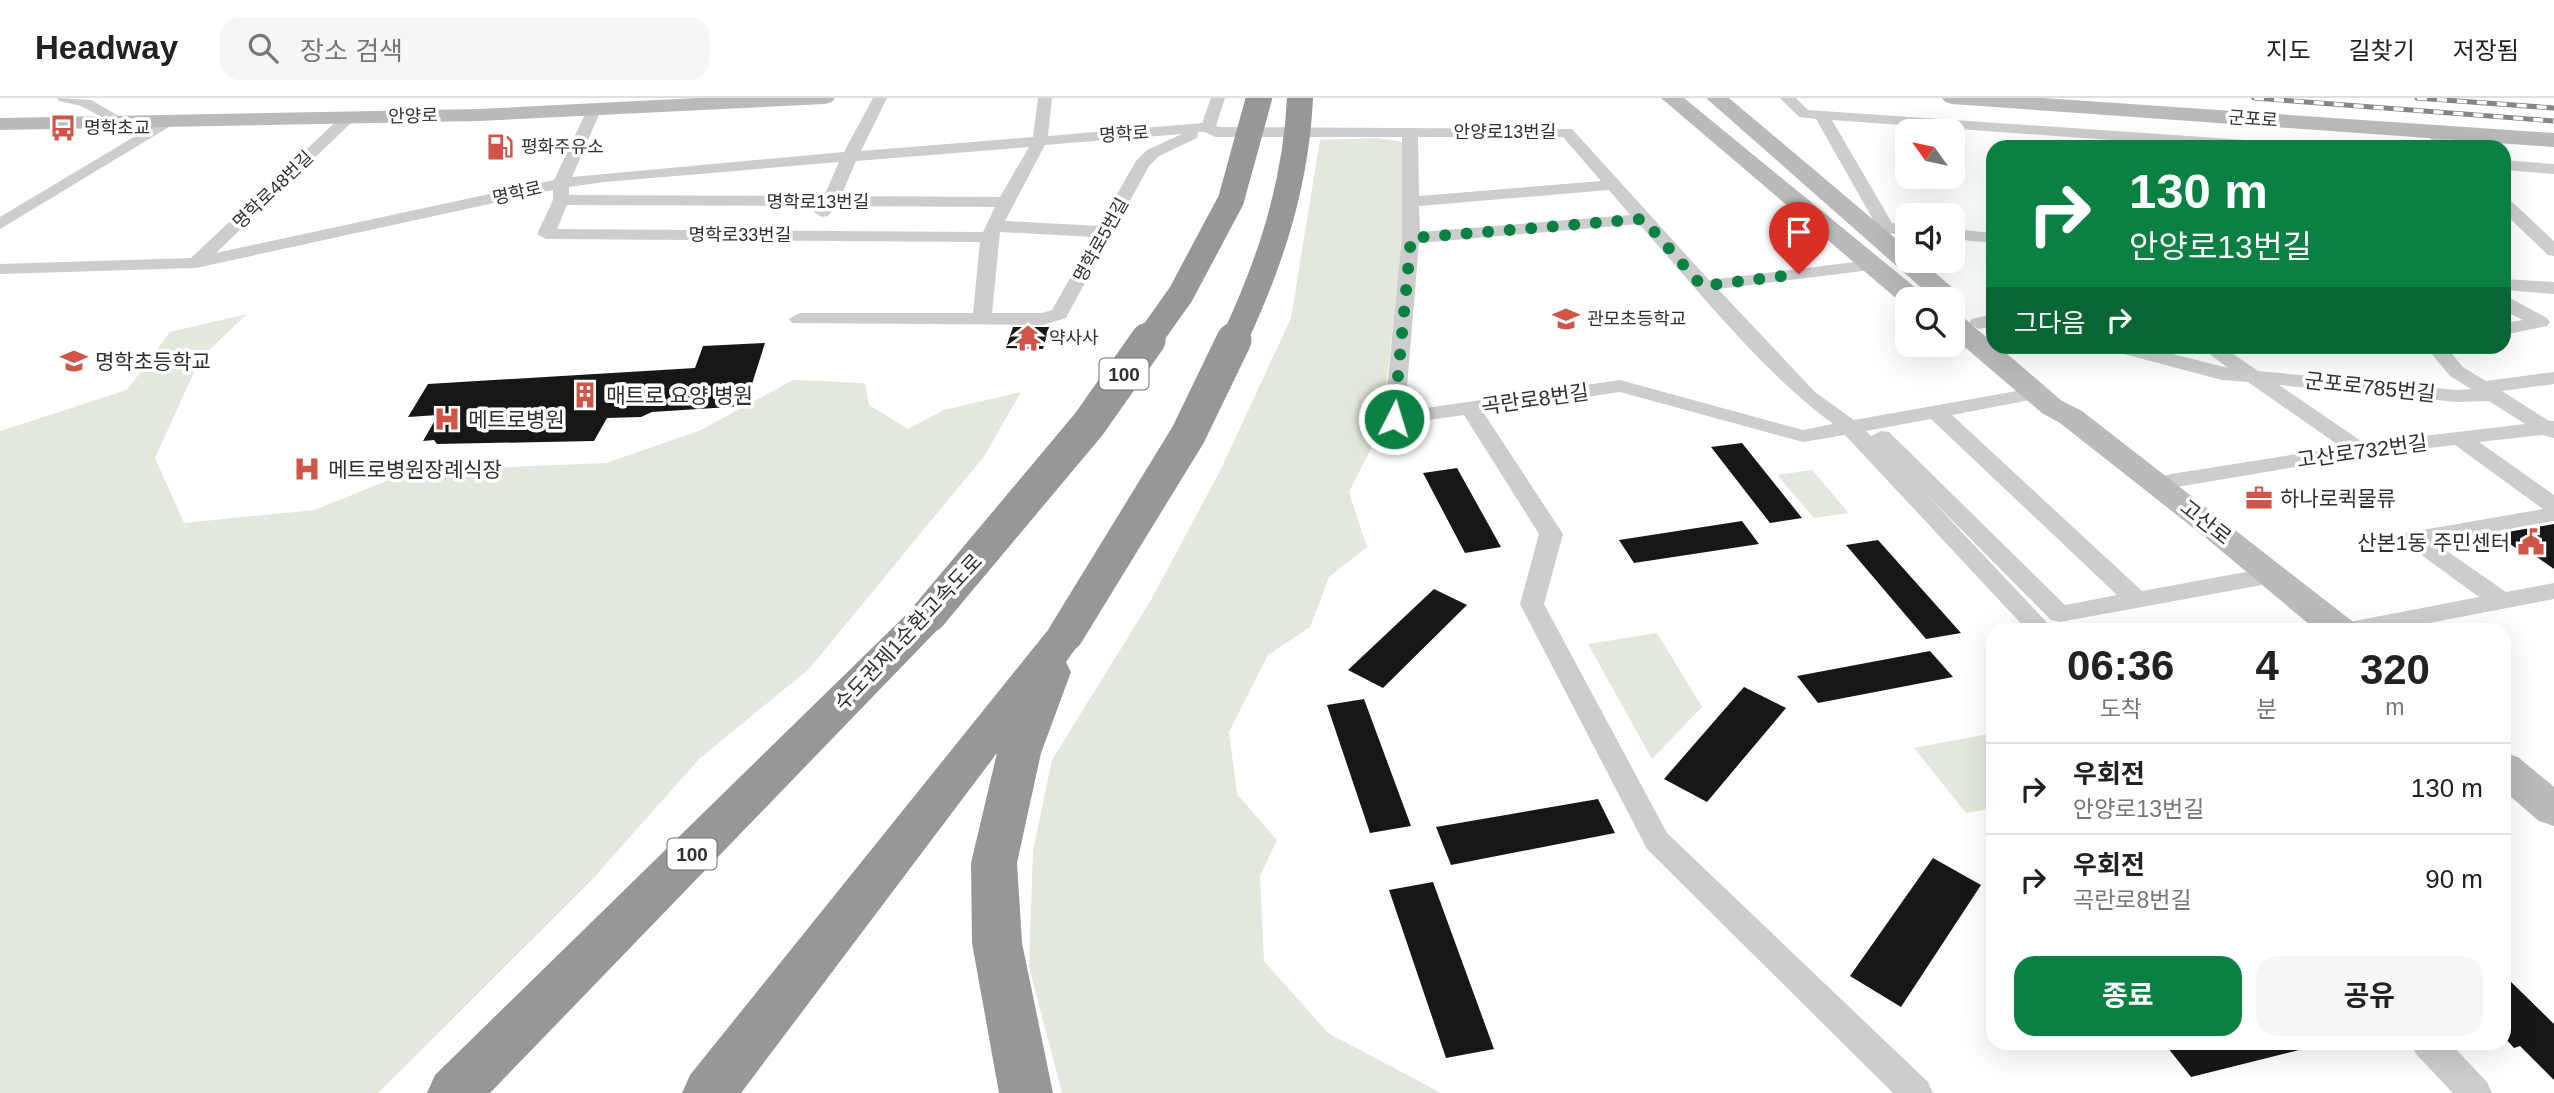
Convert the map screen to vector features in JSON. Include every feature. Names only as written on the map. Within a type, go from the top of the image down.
[{"type":"highway","name":"수도권제1순환고속도로","points":[[454,1093],[929,615],[1089,424],[1181,294],[1231,200],[1259,98]]},
{"type":"highway","points":[[709,1093],[1066,634],[1188,435],[1258,289],[1283,215],[1298,142],[1300,98]]},
{"type":"highway","points":[[1026,1093],[997,943],[994,863],[1019,754],[1066,634]]},
{"type":"street","points":[[64,98],[86,103],[121,122]]},
{"type":"street","name":"안양로","points":[[0,124],[594,110],[825,98]]},
{"type":"street","points":[[805,235],[831,202],[834,188],[880,98]]},
{"type":"street","points":[[982,320],[991,232],[1040,140],[1045,98]]},
{"type":"street","points":[[1208,127],[1218,98]]},
{"type":"street","points":[[1671,98],[1898,287]]},
{"type":"street","points":[[1688,98],[1911,287]]},
{"type":"street","points":[[1701,98],[1924,287]]},
{"type":"street","points":[[1716,98],[1878,229],[1938,287]]},
{"type":"street","points":[[1787,98],[1804,114],[2181,140]]},
{"type":"street","name":"군포로","points":[[1952,98],[2251,119],[2439,139],[2496,140]]},
{"type":"street","points":[[2031,104],[2052,140]]},
{"type":"street","points":[[561,192],[594,110]]},
{"type":"street","points":[[1821,115],[1878,229]]},
{"type":"street","name":"명학로48번길","points":[[197,262],[349,117]]},
{"type":"street","points":[[2251,119],[2269,140]]},
{"type":"street","points":[[0,224],[169,121]]},
{"type":"street","name":"명학로","points":[[0,269],[197,262],[561,192],[852,156],[1208,127]]},
{"type":"street","name":"안양로13번길","points":[[1208,127],[1215,132],[1567,132],[1643,219]]},
{"type":"street","name":"명학로5번길","points":[[799,319],[1043,320],[1059,314],[1142,164],[1153,153],[1208,127]]},
{"type":"street","points":[[1410,132],[1411,238],[1643,219],[1702,286],[1808,396],[1859,425],[2060,614],[2273,575]]},
{"type":"street","name":"군포로","points":[[2511,140],[2554,141]]},
{"type":"street","points":[[2511,166],[2554,169]]},
{"type":"street","points":[[1412,202],[1614,185]]},
{"type":"street","name":"명학로13번길","points":[[561,192],[831,202],[1006,202]]},
{"type":"street","name":"명학로33번길","points":[[561,192],[546,234],[1105,232]]},
{"type":"street","points":[[2511,211],[2554,251]]},
{"type":"street","points":[[1878,229],[1895,230]]},
{"type":"street","points":[[1965,235],[1986,237]]},
{"type":"street","name":"곡란로8번길","points":[[1411,238],[1394,419],[1620,386],[1803,436],[2028,395]]},
{"type":"street","points":[[1702,286],[1871,265]]},
{"type":"street","points":[[2511,285],[2554,288]]},
{"type":"street","points":[[2511,305],[2540,322],[2511,328]]},
{"type":"street","points":[[1965,315],[1980,332]]},
{"type":"street","points":[[1965,321],[1980,332]]},
{"type":"street","points":[[1997,354],[2028,395],[2144,493],[2218,531]]},
{"type":"street","points":[[2001,354],[2052,407],[2071,417]]},
{"type":"street","points":[[2005,354],[2062,404],[2071,417]]},
{"type":"street","points":[[2017,354],[2171,481],[2218,531]]},
{"type":"street","points":[[2146,354],[2222,374],[2246,374]]},
{"type":"street","name":"군포로785번길","points":[[2219,354],[2360,450]]},
{"type":"street","points":[[2441,354],[2457,372],[2552,429]]},
{"type":"street","name":"군포로785번길","points":[[2246,374],[2457,396],[2554,378]]},
{"type":"street","points":[[1470,408],[1552,534],[1532,604],[1657,841],[1916,1093]]},
{"type":"street","points":[[1935,411],[2137,600]]},
{"type":"street","name":"고산로","points":[[2071,417],[2331,623]]},
{"type":"street","points":[[1859,425],[2036,623]]},
{"type":"street","name":"고산로732번길","points":[[2171,481],[2360,450],[2552,429]]},
{"type":"street","points":[[2459,438],[2554,506]]},
{"type":"street","points":[[2500,600],[2413,538],[2554,514]]},
{"type":"street","points":[[2384,623],[2554,591]]},
{"type":"street","points":[[2511,774],[2554,810]]},
{"type":"street","points":[[2434,1050],[2474,1093]]},
{"type":"shaded area","points":[[1377,138],[1402,142],[1403,242],[1381,429],[1349,492],[1367,547],[1329,577],[1310,627],[1268,655],[1229,732],[1237,794],[1277,840],[1260,876],[1264,961],[1328,1033],[1441,1093],[1062,1093],[1029,967],[1033,851],[1052,760],[1151,600],[1221,469],[1291,318],[1320,140]]},
{"type":"shaded area","points":[[247,314],[200,359],[155,458],[184,523],[315,510],[411,471],[606,463],[699,431],[793,380],[865,383],[869,405],[908,429],[944,410],[1021,392],[985,455],[809,669],[699,759],[590,882],[378,1093],[0,1093],[0,431],[127,390],[170,332]]},
{"type":"shaded area","points":[[1812,470],[1849,513],[1814,518],[1777,475]]},
{"type":"shaded area","points":[[1657,633],[1702,707],[1652,759],[1588,644]]},
{"type":"shaded area","points":[[1986,734],[1986,809],[1966,813],[1914,748]]},
{"type":"building","name":"약사사","points":[[1013,327],[1049,327],[1043,349],[1006,348]]},
{"type":"building","name":"매트로 요양 병원","points":[[765,343],[745,406],[607,418],[594,441],[437,444],[434,440],[423,441],[438,415],[408,417],[428,384],[695,368],[703,346]]},
{"type":"building","points":[[1742,443],[1802,518],[1770,523],[1711,447]]},
{"type":"building","points":[[1457,468],[1501,547],[1465,553],[1423,473]]},
{"type":"building","points":[[1742,521],[1759,544],[1634,563],[1619,540]]},
{"type":"building","name":"산본1동 주민센터","points":[[2554,524],[2554,569],[2534,555],[2527,556],[2496,534]]},
{"type":"building","points":[[1878,540],[1961,633],[1926,639],[1846,545]]},
{"type":"building","points":[[1434,589],[1467,605],[1383,688],[1348,670]]},
{"type":"building","points":[[1930,651],[1953,677],[1818,703],[1797,676]]},
{"type":"building","points":[[1744,687],[1786,708],[1707,802],[1664,779]]},
{"type":"building","points":[[1364,699],[1411,826],[1370,833],[1327,705]]},
{"type":"building","points":[[1598,799],[1615,833],[1451,865],[1436,827]]},
{"type":"building","points":[[1933,858],[1981,885],[1901,1007],[1850,976]]},
{"type":"building","points":[[1433,882],[1494,1049],[1446,1058],[1389,890]]},
{"type":"building","points":[[2511,982],[2554,1024],[2554,1080],[2520,1046],[2514,1048],[2511,1045]]},
{"type":"building","points":[[2170,1050],[2299,1050],[2191,1077]]},
{"type":"railway","points":[[2254,98],[2554,121]]},
{"type":"railway","points":[[2417,98],[2554,108]]},
{"type":"place","name":"명학초교","points":[[63,128]]},
{"type":"place","name":"평화주유소","points":[[500,147]]},
{"type":"place","name":"관모초등학교","points":[[1566,319]]},
{"type":"place","name":"약사사","points":[[1028,338]]},
{"type":"place","name":"명학초등학교","points":[[74,361]]},
{"type":"place","name":"매트로 요양 병원","points":[[585,395]]},
{"type":"place","name":"메트로병원","points":[[447,419]]},
{"type":"place","name":"메트로병원장례식장","points":[[307,469]]},
{"type":"place","name":"하나로퀵물류","points":[[2259,498]]},
{"type":"place","name":"산본1동 주민센터","points":[[2531,542]]},
{"type":"route","points":[[1394,419],[1411,238],[1643,219],[1702,286],[1799,274]]}]
